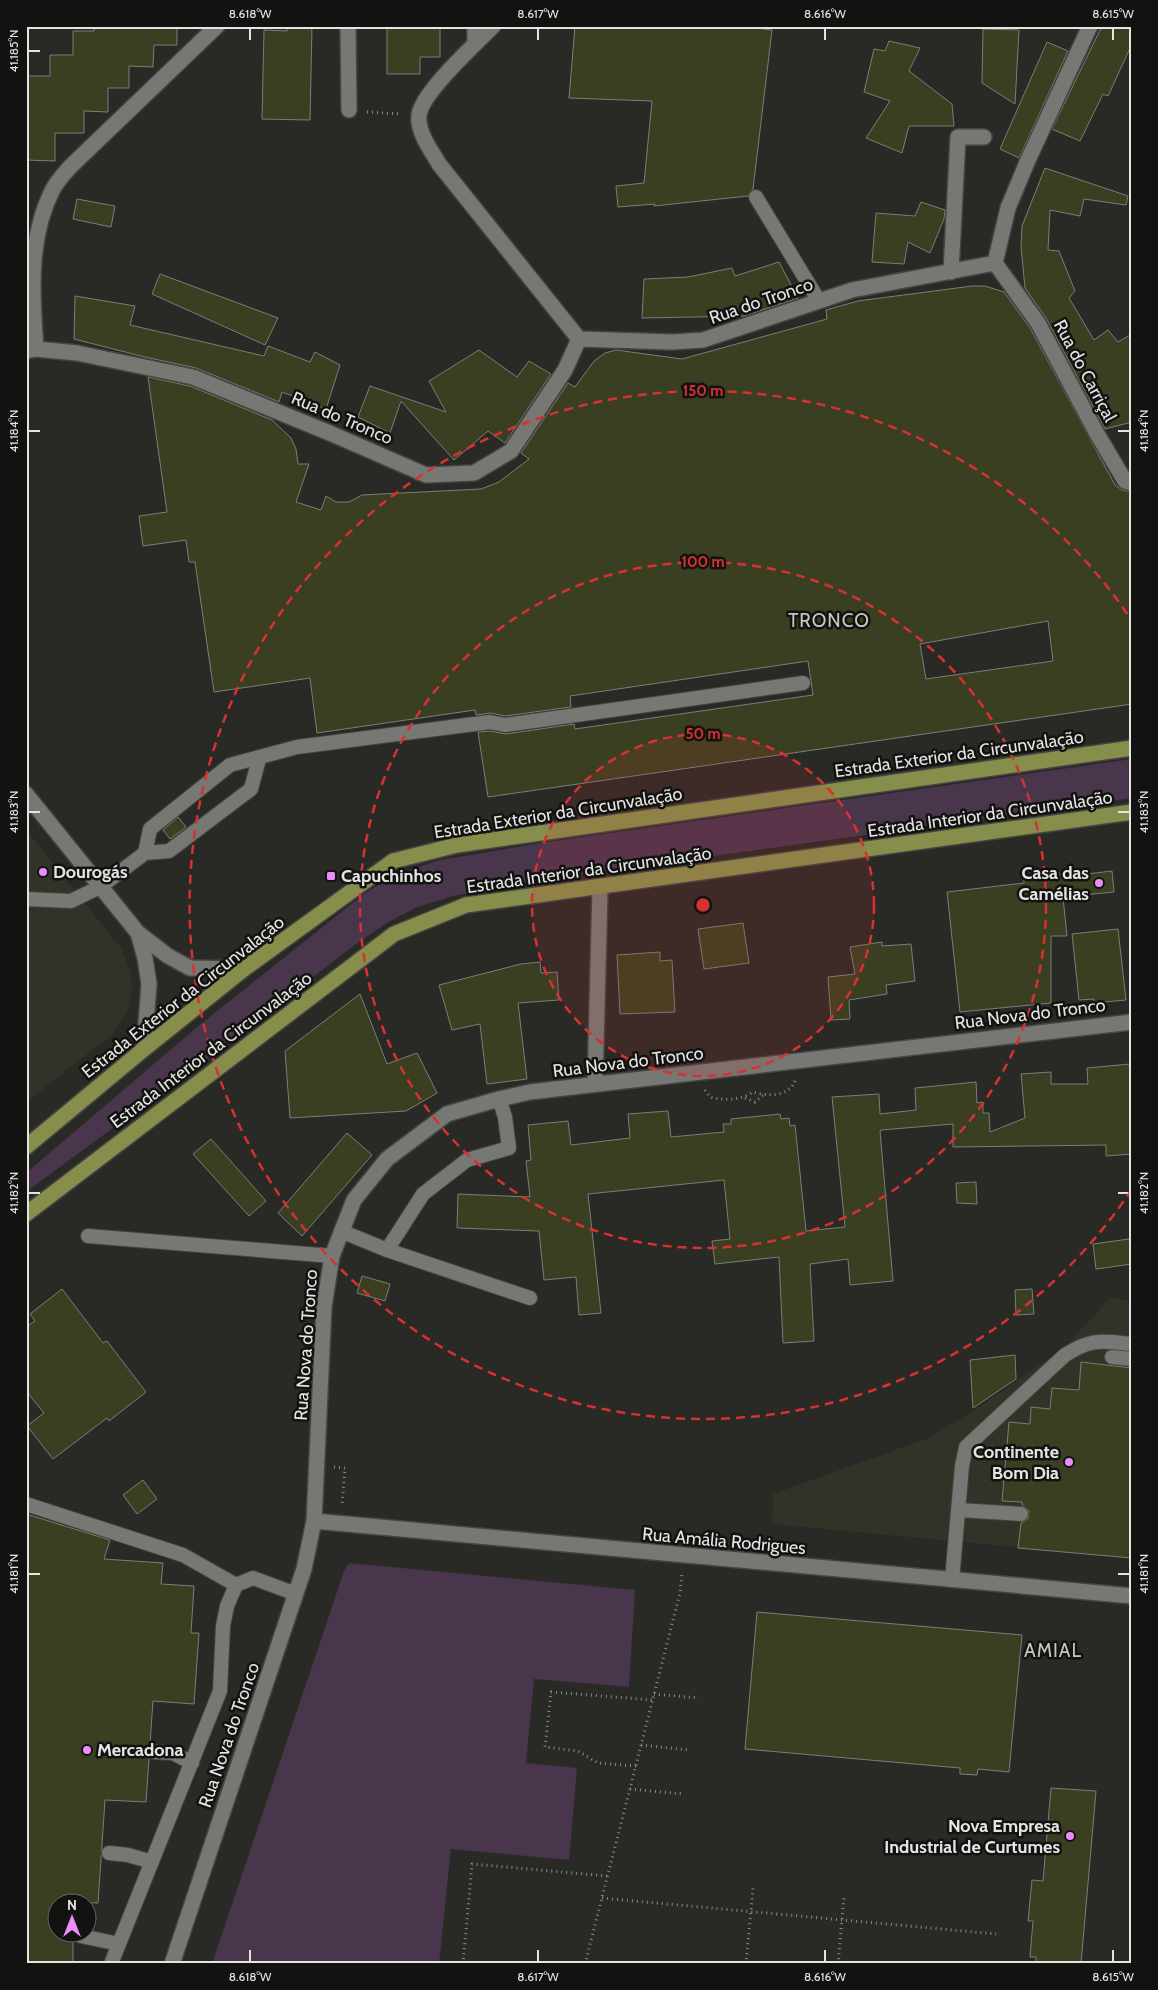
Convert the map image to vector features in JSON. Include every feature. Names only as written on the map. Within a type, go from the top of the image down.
[{"type":"main road","name":"Estrada Exterior da Circunvalação","points":[[26,1147],[144,1049],[244,970],[393,861],[448,847],[1132,748]]},
{"type":"main road","name":"Estrada Interior da Circunvalação","points":[[26,1214],[394,934],[466,906],[1132,812]]},
{"type":"street","points":[[31,350],[34,251],[40,219],[53,189],[70,166],[216,26]]},
{"type":"street","points":[[348,26],[350,110]]},
{"type":"street","points":[[475,26],[475,44]]},
{"type":"street","points":[[493,26],[430,92],[419,114],[421,132],[439,164],[579,339]]},
{"type":"street","points":[[996,263],[1008,208],[1090,26]]},
{"type":"street","points":[[951,272],[958,137],[984,137]]},
{"type":"street","name":"Rua do Tronco","points":[[31,350],[77,353],[193,377],[426,475],[474,473],[511,450],[565,370],[579,339],[672,342],[703,340],[852,290],[996,263]]},
{"type":"street","name":"Rua do Carriçal","points":[[996,263],[1040,326],[1096,432],[1125,481],[1132,483]]},
{"type":"street","points":[[26,794],[138,933],[168,956],[190,968],[244,970]]},
{"type":"street","points":[[594,1084],[600,888]]},
{"type":"street","points":[[138,933],[145,958],[149,984],[144,1049]]},
{"type":"street","name":"Rua Nova do Tronco","points":[[172,1964],[310,1548],[314,1521],[324,1307],[332,1256],[354,1200],[387,1159],[447,1114],[499,1098],[530,1092],[1132,1022]]},
{"type":"street","name":"Rua Amália Rodrigues","points":[[314,1521],[1132,1596]]},
{"type":"lane","points":[[756,197],[819,301]]},
{"type":"lane","points":[[145,852],[150,829],[230,765],[259,759],[297,747],[490,722],[505,725],[803,683]]},
{"type":"lane","points":[[26,899],[71,900],[100,887],[145,852],[169,851],[251,789],[259,759]]},
{"type":"lane","points":[[386,1250],[422,1194],[467,1160],[508,1148],[505,1117],[499,1098]]},
{"type":"lane","points":[[341,1231],[386,1250],[530,1298]]},
{"type":"lane","points":[[88,1236],[332,1256]]},
{"type":"lane","points":[[952,1580],[962,1466],[966,1447],[1065,1355],[1081,1345],[1097,1341],[1132,1344]]},
{"type":"lane","points":[[1112,1357],[1132,1358]]},
{"type":"lane","points":[[26,1504],[183,1555],[236,1585]]},
{"type":"lane","points":[[959,1510],[1021,1514]]},
{"type":"lane","points":[[110,1964],[220,1691],[223,1626],[227,1606],[236,1585],[253,1578],[296,1594]]},
{"type":"lane","points":[[154,1752],[173,1753],[192,1763]]},
{"type":"lane","points":[[109,1853],[128,1855],[152,1862]]},
{"type":"lane","points":[[98,1940],[119,1944]]},
{"type":"path","points":[[350,110],[384,114],[419,114]]},
{"type":"path","points":[[744,1097],[755,1102],[763,1096],[788,1093],[794,1086],[798,1072]]},
{"type":"path","points":[[701,1083],[710,1097],[721,1100],[744,1097],[753,1091],[763,1096]]},
{"type":"path","points":[[316,1465],[345,1468],[340,1524]]},
{"type":"path","points":[[585,1964],[680,1593],[684,1556]]},
{"type":"path","points":[[636,1766],[598,1763],[578,1751],[545,1747],[550,1692],[653,1700]]},
{"type":"path","points":[[654,1694],[699,1698]]},
{"type":"path","points":[[641,1745],[689,1750]]},
{"type":"path","points":[[630,1789],[684,1794]]},
{"type":"path","points":[[463,1964],[472,1864],[608,1876]]},
{"type":"path","points":[[746,1964],[753,1888]]},
{"type":"path","points":[[838,1964],[844,1897]]},
{"type":"path","points":[[602,1898],[996,1934]]},
{"type":"shaded area","points":[[1132,759],[1132,798],[540,880],[453,896],[415,908],[387,923],[356,944],[208,1058],[26,1192],[26,1173],[196,1028],[364,894],[395,875],[440,860],[541,843]]},
{"type":"shaded area","points":[[26,830],[121,948],[131,974],[132,988],[129,1008],[114,1033],[26,1102]]},
{"type":"shaded area","points":[[1110,1298],[1132,1301],[1132,1558],[772,1524],[773,1494],[926,1439],[975,1410],[1064,1348]]},
{"type":"shaded area","points":[[349,1563],[635,1590],[629,1687],[534,1679],[526,1763],[577,1768],[569,1860],[451,1849],[439,1964],[212,1964],[344,1571]]},
{"type":"building","points":[[94,26],[177,26],[177,45],[154,45],[153,67],[129,66],[129,88],[108,88],[108,112],[84,111],[84,133],[55,133],[55,161],[26,160],[26,76],[50,76],[50,55],[73,55],[73,31],[94,31]]},
{"type":"building","points":[[287,26],[312,26],[310,120],[262,119],[264,30],[287,31]]},
{"type":"building","points":[[387,26],[440,26],[440,57],[420,57],[420,74],[387,74]]},
{"type":"building","points":[[575,26],[740,26],[772,30],[753,189],[748,196],[654,206],[655,204],[618,207],[616,186],[644,183],[652,101],[569,98]]},
{"type":"building","points":[[1102,26],[1123,26],[1132,30],[1132,44],[1108,96],[1103,94],[1080,141],[1052,129]]},
{"type":"building","points":[[983,29],[1019,30],[1015,104],[982,83]]},
{"type":"building","points":[[889,41],[920,48],[909,71],[952,104],[954,126],[909,126],[902,153],[866,138],[890,101],[864,92],[874,49],[885,51]]},
{"type":"building","points":[[1047,42],[1068,51],[1019,158],[1000,149]]},
{"type":"building","points":[[1045,168],[1128,196],[1126,205],[1084,199],[1080,216],[1050,210],[1048,250],[1059,251],[1075,291],[1069,298],[1094,340],[1108,330],[1118,342],[1132,334],[1132,422],[1105,429],[1046,318],[1025,288],[1021,247],[1022,226]]},
{"type":"building","points":[[77,199],[115,206],[111,227],[73,219]]},
{"type":"building","points":[[921,202],[945,210],[944,219],[930,253],[908,242],[904,264],[872,262],[876,213],[915,216]]},
{"type":"building","points":[[779,262],[798,298],[744,316],[642,318],[644,279],[688,277],[732,268],[735,276]]},
{"type":"building","points":[[160,274],[278,318],[265,345],[152,294]]},
{"type":"building","points":[[972,286],[985,286],[1004,292],[1030,328],[1115,485],[1122,490],[1132,492],[1132,704],[488,797],[478,732],[490,731],[506,734],[574,724],[575,729],[813,695],[808,661],[570,696],[571,707],[505,716],[491,713],[476,715],[475,710],[317,733],[310,678],[214,692],[195,562],[189,562],[186,540],[143,546],[139,516],[167,512],[148,377],[190,386],[272,420],[291,438],[296,449],[298,464],[309,464],[296,502],[321,510],[326,496],[336,502],[349,502],[362,495],[481,489],[499,482],[529,459],[521,453],[568,383],[575,387],[594,361],[605,353],[616,350],[682,359],[827,319],[826,310],[858,301]],"holes":[[[1048,621],[1053,661],[926,679],[920,644]]]},
{"type":"building","points":[[75,296],[135,306],[130,325],[264,356],[268,346],[310,362],[315,352],[340,365],[326,409],[282,392],[279,402],[196,368],[74,339]]},
{"type":"building","points":[[479,350],[517,377],[529,361],[551,374],[505,443],[488,431],[454,460],[401,401],[390,433],[358,417],[370,386],[446,412],[429,381]]},
{"type":"building","points":[[178,817],[186,827],[170,839],[163,830]]},
{"type":"building","points":[[1112,871],[1114,892],[1063,897],[1067,936],[1051,936],[1051,1003],[960,1012],[947,892],[1024,883],[1024,876],[1060,873],[1061,877]]},
{"type":"building","points":[[743,923],[749,963],[704,969],[698,929]]},
{"type":"building","points":[[1118,929],[1126,1000],[1094,1003],[1094,999],[1079,1000],[1072,934]]},
{"type":"building","points":[[882,942],[882,946],[911,944],[915,981],[886,985],[887,994],[849,1000],[850,1019],[831,1020],[828,977],[855,974],[850,947]]},
{"type":"building","points":[[660,952],[660,961],[672,960],[675,1012],[620,1014],[617,955]]},
{"type":"building","points":[[540,962],[541,973],[557,972],[559,1000],[518,1003],[527,1079],[487,1084],[480,1024],[452,1030],[439,985],[521,964]]},
{"type":"building","points":[[360,994],[387,1064],[417,1053],[437,1093],[406,1111],[290,1118],[285,1051]]},
{"type":"building","points":[[1130,1064],[1132,1086],[1132,1154],[1106,1156],[1106,1145],[953,1147],[953,1124],[881,1130],[893,1281],[850,1285],[848,1259],[810,1264],[814,1341],[783,1343],[779,1257],[715,1264],[712,1241],[730,1239],[724,1180],[588,1194],[601,1313],[579,1315],[576,1277],[544,1280],[539,1231],[457,1228],[458,1194],[530,1197],[526,1161],[531,1160],[528,1125],[568,1121],[571,1145],[630,1138],[628,1114],[668,1111],[671,1137],[724,1132],[723,1124],[731,1124],[731,1119],[780,1114],[781,1119],[789,1118],[790,1126],[795,1125],[806,1231],[845,1227],[832,1097],[879,1094],[880,1114],[916,1110],[915,1088],[976,1082],[977,1103],[983,1102],[983,1113],[989,1113],[990,1132],[1025,1118],[1021,1074],[1051,1072],[1051,1084],[1088,1084],[1087,1068]]},
{"type":"building","points":[[347,1133],[372,1155],[302,1236],[278,1213]]},
{"type":"building","points":[[211,1139],[266,1201],[249,1216],[193,1154]]},
{"type":"building","points":[[976,1182],[977,1204],[957,1203],[956,1183]]},
{"type":"building","points":[[1129,1239],[1132,1264],[1096,1269],[1093,1244]]},
{"type":"building","points":[[362,1276],[390,1284],[385,1301],[357,1293]]},
{"type":"building","points":[[62,1289],[103,1343],[107,1341],[146,1392],[109,1421],[107,1418],[53,1459],[27,1426],[44,1413],[26,1391],[26,1327],[35,1321],[30,1314]]},
{"type":"building","points":[[1032,1289],[1034,1314],[1016,1315],[1015,1290]]},
{"type":"building","points":[[1015,1355],[1016,1379],[973,1408],[970,1360]]},
{"type":"building","name":"Continente Bom Dia","points":[[1081,1362],[1132,1368],[1132,1558],[1018,1548],[1021,1523],[1028,1519],[1029,1511],[1022,1505],[1022,1502],[1002,1501],[1009,1422],[1030,1424],[1031,1407],[1050,1409],[1052,1388],[1079,1390]]},
{"type":"building","points":[[143,1480],[157,1499],[137,1514],[123,1495]]},
{"type":"building","points":[[26,1514],[110,1540],[104,1559],[163,1563],[161,1584],[194,1586],[191,1633],[199,1633],[194,1704],[153,1701],[150,1744],[145,1751],[149,1759],[146,1802],[105,1800],[98,1903],[98,1892],[48,1892],[48,1942],[73,1942],[73,1964],[26,1964]]},
{"type":"building","points":[[757,1612],[1022,1635],[1009,1772],[978,1769],[977,1775],[960,1774],[960,1768],[745,1749]]},
{"type":"building","name":"Nova Empresa Industrial de Curtumes","points":[[1051,1788],[1096,1791],[1081,1964],[1036,1964],[1036,1957],[1030,1957],[1033,1921],[1028,1921],[1032,1880],[1043,1881]]},
{"type":"place","name":"Dourogás","points":[[43,872]]},
{"type":"place","name":"Capuchinhos","points":[[331,876]]},
{"type":"place","name":"Casa das Camélias","points":[[1099,883]]},
{"type":"place","name":"Continente Bom Dia","points":[[1069,1462]]},
{"type":"place","name":"Mercadona","points":[[87,1750]]},
{"type":"place","name":"Nova Empresa Industrial de Curtumes","points":[[1070,1836]]},
{"type":"district","name":"TRONCO","points":[[829,620]]},
{"type":"district","name":"AMIAL","points":[[1053,1650]]}]
